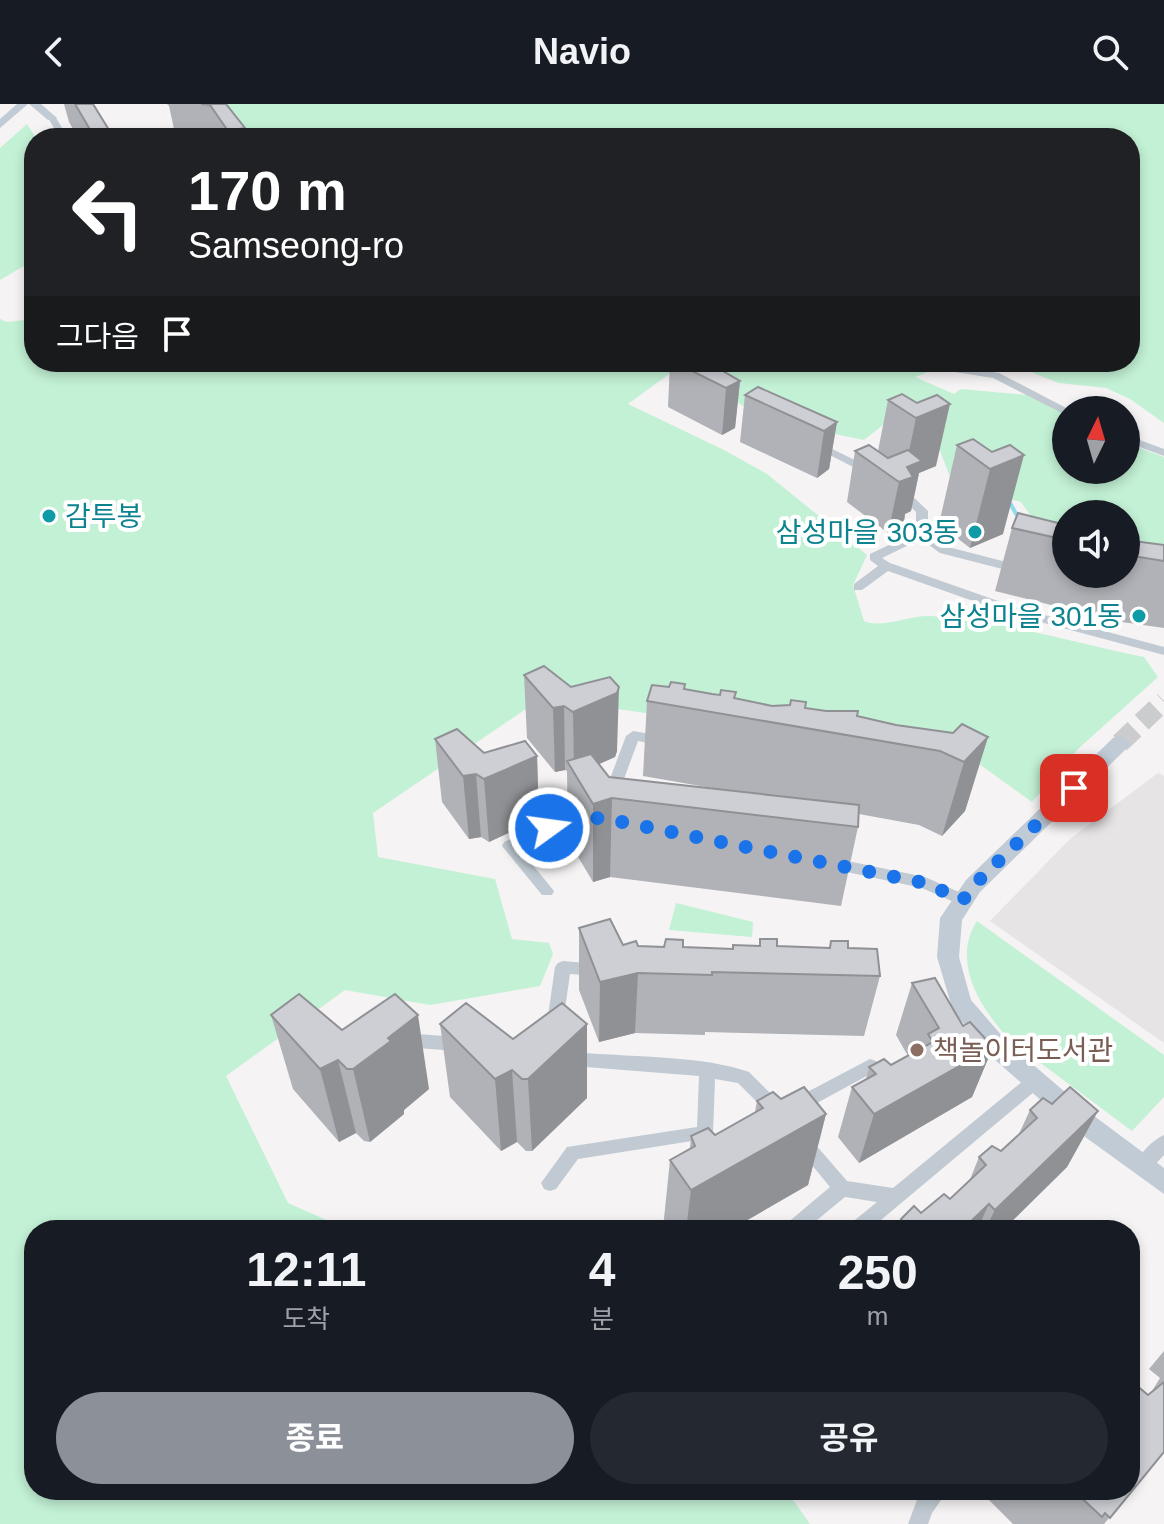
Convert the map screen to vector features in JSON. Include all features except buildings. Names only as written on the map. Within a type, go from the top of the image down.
[{"type":"street","points":[[0,125],[23,104]]},
{"type":"street","points":[[34,104],[52,118],[58,128]]},
{"type":"street","points":[[51,104],[52,118]]},
{"type":"street","points":[[973,372],[995,375],[1052,404]]},
{"type":"street","points":[[1140,444],[1164,453]]},
{"type":"street","points":[[817,445],[856,459],[877,477]]},
{"type":"street","points":[[890,484],[922,511],[922,534]]},
{"type":"street","points":[[922,534],[874,557],[886,566],[1014,611],[1164,651]]},
{"type":"street","points":[[922,534],[944,550],[1038,573]]},
{"type":"street","points":[[858,587],[886,566]]},
{"type":"street","points":[[547,891],[509,846],[568,819],[605,811],[626,735],[679,744]]},
{"type":"street","points":[[1120,743],[973,886],[951,918],[948,957],[961,1004],[1001,1051],[1164,1183]]},
{"type":"street","points":[[822,862],[925,883],[963,900]]},
{"type":"street","points":[[624,973],[563,967],[551,1044],[586,1060],[707,1070],[743,1077],[842,1188],[896,1197]]},
{"type":"street","points":[[390,1039],[469,1045]]},
{"type":"street","points":[[786,1122],[870,1066]]},
{"type":"street","points":[[550,1183],[573,1152],[705,1133],[707,1070]]},
{"type":"street","points":[[868,1220],[1035,1081]]},
{"type":"street","points":[[1142,1166],[1164,1143]]},
{"type":"street","points":[[804,1220],[842,1188]]},
{"type":"street","points":[[918,1524],[930,1500]]},
{"type":"shaded area","points":[[1158,773],[1164,776],[1164,1043],[990,921],[1071,838]]},
{"type":"green space","points":[[213,104],[1164,104],[1164,423],[1140,406],[1140,396],[1123,396],[1106,388],[1059,383],[1030,372],[1140,372],[1140,128],[230,128]]},
{"type":"green space","points":[[27,124],[30,128],[24,128],[24,266],[0,280],[0,148]]},
{"type":"green space","points":[[0,319],[7,322],[24,320],[24,372],[672,372],[628,404],[767,474],[867,555],[853,585],[864,621],[887,623],[930,616],[1010,627],[1144,657],[1158,677],[1078,749],[1032,802],[975,761],[542,698],[373,813],[378,857],[495,879],[512,939],[549,943],[553,954],[540,986],[430,1005],[345,990],[226,1076],[288,1203],[326,1220],[24,1220],[24,1500],[793,1500],[810,1524],[0,1524]]},
{"type":"green space","points":[[672,372],[928,372],[915,377],[954,394],[961,389],[1027,395],[1052,407],[1052,484],[1140,484],[1140,448],[1164,457],[1164,575],[1140,573],[1140,500],[1052,500],[1052,532],[1035,522],[1021,502],[952,482],[930,425],[897,414],[864,440],[762,419],[704,379]]},
{"type":"green space","points":[[676,903],[753,922],[752,937],[669,930]]},
{"type":"green space","points":[[977,921],[1164,1055],[1164,1097],[1132,1131],[1011,1041],[1000,1029],[980,1001],[968,969],[970,937]]},
{"type":"waterway","points":[[1010,503],[1019,519]]},
{"type":"tunnel","points":[[1120,743],[1164,701]]},
{"type":"place","name":"감투봉","points":[[49,516]]},
{"type":"place","name":"삼성마을 303동","points":[[975,532]]},
{"type":"place","name":"삼성마을 301동","points":[[1139,616]]},
{"type":"place","name":"책놀이터도서관","points":[[917,1050]]},
{"type":"route","points":[[549,828],[568,819],[602,818],[925,883],[963,900],[973,886],[1074,788]]}]
